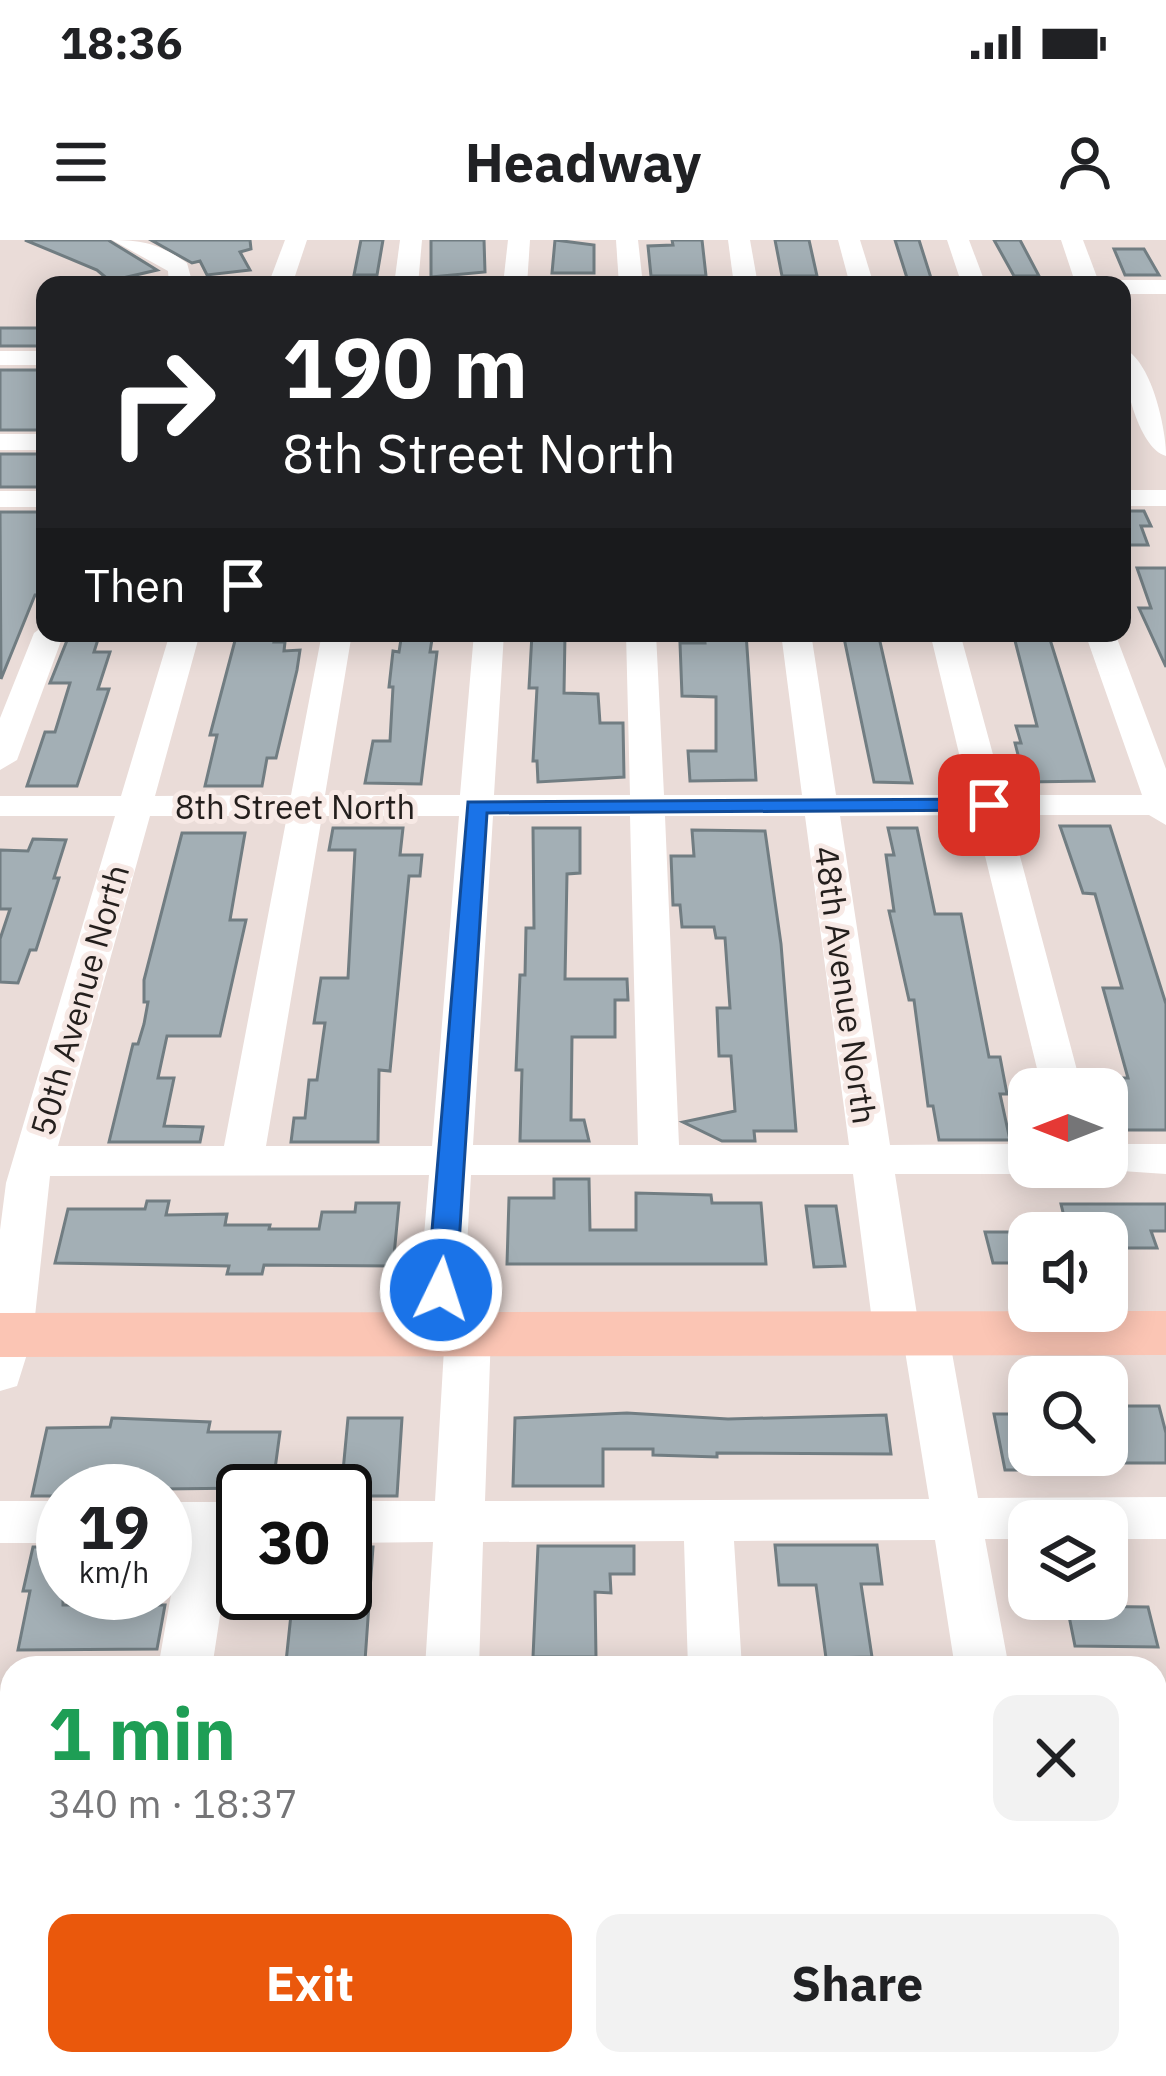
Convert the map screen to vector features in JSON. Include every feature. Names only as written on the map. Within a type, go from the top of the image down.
[{"type":"main road","points":[[3,1348],[453,1333],[1166,1333]]},
{"type":"street","points":[[123,240],[170,260],[180,276]]},
{"type":"street","points":[[283,276],[296,240]]},
{"type":"street","points":[[407,276],[411,240]]},
{"type":"street","points":[[516,276],[519,240]]},
{"type":"street","points":[[628,240],[630,276]]},
{"type":"street","points":[[739,240],[745,276]]},
{"type":"street","points":[[849,240],[859,276]]},
{"type":"street","points":[[958,240],[971,276]]},
{"type":"street","points":[[1072,240],[1085,276]]},
{"type":"street","points":[[1131,286],[1166,287]]},
{"type":"street","points":[[0,358],[36,358]]},
{"type":"street","points":[[1131,374],[1166,448]]},
{"type":"street","points":[[0,442],[36,442]]},
{"type":"street","points":[[1131,498],[1166,498]]},
{"type":"street","points":[[0,499],[36,499]]},
{"type":"street","points":[[0,760],[46,642]]},
{"type":"street","name":"50th Avenue North","points":[[3,1348],[20,1175],[182,642]]},
{"type":"street","points":[[243,1159],[335,642]]},
{"type":"street","points":[[452,1656],[458,1522],[450,1159],[488,642]]},
{"type":"street","points":[[641,642],[658,1158]]},
{"type":"street","name":"48th Avenue North","points":[[797,642],[870,1158],[957,1521],[980,1656]]},
{"type":"street","points":[[947,642],[1057,1068]]},
{"type":"street","points":[[1103,642],[1165,808]]},
{"type":"street","name":"8th Street North","points":[[0,806],[1165,808]]},
{"type":"street","points":[[20,1175],[243,1159],[1008,1159]]},
{"type":"street","points":[[1128,1159],[1166,1159]]},
{"type":"street","points":[[372,1522],[1166,1518]]},
{"type":"street","points":[[708,1521],[714,1656]]},
{"type":"street","points":[[0,1522],[36,1522]]},
{"type":"street","points":[[187,1656],[206,1523]]},
{"type":"building","points":[[25,240],[108,240],[157,270],[104,276]]},
{"type":"building","points":[[151,240],[250,240],[251,249],[240,252],[250,270],[207,275],[200,261],[192,263]]},
{"type":"building","points":[[361,240],[383,240],[377,275],[354,275]]},
{"type":"building","points":[[431,240],[484,240],[485,272],[431,276]]},
{"type":"building","points":[[555,240],[594,245],[594,273],[552,273]]},
{"type":"building","points":[[672,240],[702,240],[706,276],[651,276],[648,246],[673,245]]},
{"type":"building","points":[[775,240],[809,240],[817,276],[782,276]]},
{"type":"building","points":[[895,240],[919,240],[930,276],[906,276]]},
{"type":"building","points":[[994,240],[1020,240],[1039,276],[1014,276]]},
{"type":"building","points":[[1114,249],[1144,249],[1159,275],[1125,275]]},
{"type":"building","points":[[0,328],[36,328],[36,346],[0,346]]},
{"type":"building","points":[[0,370],[36,370],[36,430],[0,430]]},
{"type":"building","points":[[0,454],[36,454],[36,487],[0,487]]},
{"type":"building","points":[[1131,511],[1144,511],[1151,526],[1141,526],[1148,545],[1131,545]]},
{"type":"building","points":[[0,512],[36,512],[36,595],[1,679]]},
{"type":"building","points":[[1137,568],[1166,568],[1166,667],[1139,608],[1151,608]]},
{"type":"building","points":[[66,642],[97,642],[94,652],[110,652],[98,689],[109,689],[77,786],[27,786],[45,732],[55,732],[70,683],[50,683]]},
{"type":"building","points":[[235,642],[285,642],[284,651],[300,650],[276,758],[267,758],[262,786],[205,786],[217,735],[210,735]]},
{"type":"building","points":[[401,642],[432,642],[430,652],[437,652],[421,784],[365,783],[373,741],[390,741],[393,687],[389,687],[393,651],[399,652]]},
{"type":"building","points":[[532,642],[565,642],[564,693],[598,694],[600,723],[623,723],[624,777],[538,782],[537,761],[533,761],[537,688],[529,688]]},
{"type":"building","points":[[747,642],[756,780],[690,781],[688,751],[716,751],[716,697],[682,696],[680,643]]},
{"type":"building","points":[[845,642],[880,642],[912,783],[874,782]]},
{"type":"building","points":[[1015,642],[1051,642],[1094,781],[1025,782],[1015,743],[1021,743],[1016,726],[1037,726]]},
{"type":"building","points":[[1060,826],[1110,826],[1166,1004],[1166,1130],[1128,1130],[1128,1068],[1103,988],[1122,988],[1095,894],[1083,893]]},
{"type":"building","points":[[333,828],[403,828],[400,855],[422,855],[420,876],[409,876],[390,1071],[379,1070],[378,1142],[291,1142],[294,1118],[305,1118],[309,1080],[317,1080],[325,1023],[314,1023],[321,978],[348,978],[355,850],[329,850]]},
{"type":"building","points":[[533,828],[580,828],[580,873],[567,874],[565,979],[627,979],[628,1000],[615,1000],[615,1037],[572,1037],[571,1120],[584,1120],[589,1141],[520,1141],[522,1070],[516,1070],[520,975],[525,975],[526,928],[534,928]]},
{"type":"building","points":[[888,828],[917,828],[935,914],[961,914],[989,1057],[1000,1057],[1008,1140],[939,1140],[933,1106],[928,1106],[914,1000],[909,1000],[889,911],[894,911],[886,855],[894,855]]},
{"type":"building","points":[[692,830],[765,831],[781,944],[796,1131],[754,1131],[755,1141],[722,1141],[683,1122],[735,1111],[731,1056],[719,1056],[717,1008],[730,1008],[725,938],[716,938],[714,927],[682,927],[680,905],[673,905],[671,856],[694,856]]},
{"type":"building","points":[[182,833],[245,833],[230,920],[246,920],[220,1036],[167,1036],[158,1078],[174,1078],[164,1126],[203,1127],[200,1142],[109,1142],[133,1044],[138,1044],[144,1024],[148,1002],[144,1002],[144,980]]},
{"type":"building","points":[[33,839],[66,840],[54,878],[59,878],[36,950],[30,950],[18,983],[0,982],[0,939],[10,909],[0,909],[0,850],[28,851]]},
{"type":"building","points":[[554,1179],[589,1179],[590,1230],[636,1230],[636,1193],[711,1195],[712,1203],[761,1203],[766,1264],[507,1264],[509,1198],[554,1198]]},
{"type":"building","points":[[147,1201],[169,1201],[166,1215],[227,1214],[225,1225],[270,1225],[269,1229],[319,1229],[322,1212],[355,1212],[356,1203],[399,1203],[393,1266],[264,1265],[262,1274],[227,1274],[229,1266],[55,1263],[68,1209],[145,1209]]},
{"type":"building","points":[[1061,1204],[1166,1204],[1166,1231],[1151,1231],[1157,1248],[1128,1248],[1128,1212],[1063,1212]]},
{"type":"building","points":[[806,1206],[836,1206],[845,1266],[814,1267]]},
{"type":"building","points":[[985,1232],[1008,1232],[1008,1263],[993,1263]]},
{"type":"building","points":[[1128,1406],[1159,1406],[1166,1433],[1166,1463],[1128,1463]]},
{"type":"building","points":[[627,1413],[728,1419],[886,1415],[891,1454],[717,1453],[717,1457],[603,1449],[603,1486],[513,1486],[515,1418]]},
{"type":"building","points":[[994,1414],[1008,1414],[1005,1470]]},
{"type":"building","points":[[112,1418],[210,1422],[208,1432],[280,1432],[276,1464],[216,1464],[216,1488],[192,1489],[192,1464],[39,1464],[47,1428],[110,1427]]},
{"type":"building","points":[[348,1418],[402,1418],[397,1496],[372,1496],[372,1464],[344,1464]]},
{"type":"building","points":[[775,1545],[877,1545],[882,1584],[861,1584],[872,1656],[826,1656],[816,1585],[779,1585]]},
{"type":"building","points":[[538,1546],[634,1546],[634,1574],[610,1574],[611,1593],[595,1592],[596,1656],[533,1656]]},
{"type":"building","points":[[36,1547],[36,1620],[162,1620],[157,1649],[18,1650],[30,1591],[23,1591]]},
{"type":"building","points":[[1128,1607],[1148,1607],[1158,1647],[1075,1646],[1070,1620],[1128,1620]]},
{"type":"building","points":[[290,1620],[368,1620],[365,1656],[287,1656]]},
{"type":"route","points":[[441,1290],[476,807],[989,805]]}]
